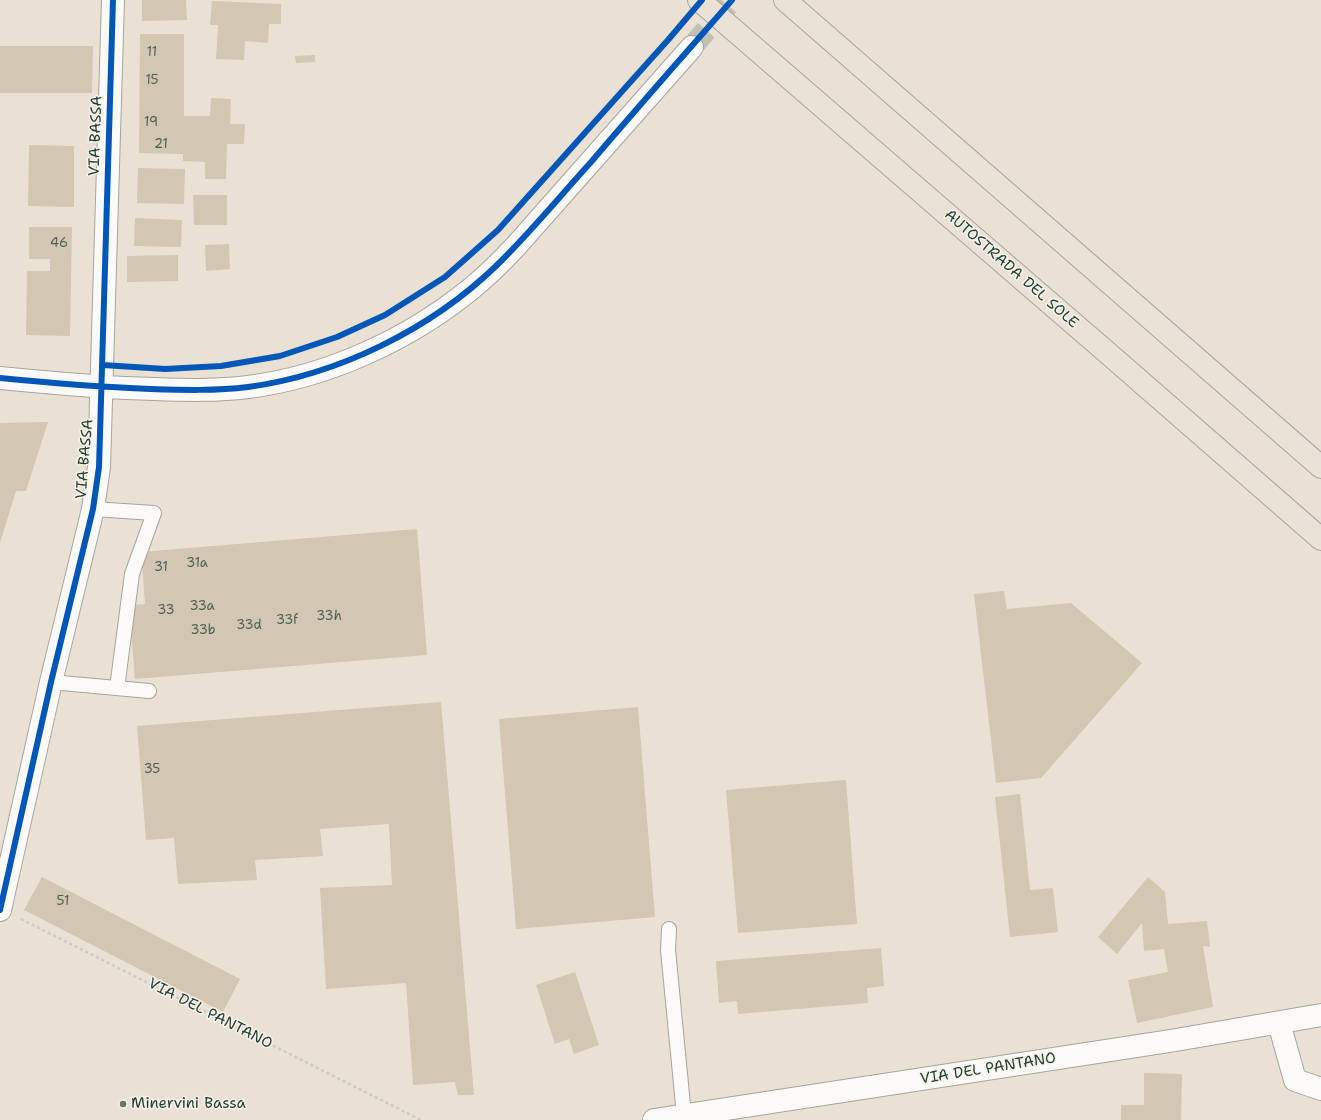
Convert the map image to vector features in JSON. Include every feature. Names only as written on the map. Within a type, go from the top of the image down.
[{"type":"highway","name":"AUTOSTRADA DEL SOLE","points":[[699,0],[1321,539]]},
{"type":"highway","points":[[785,0],[1321,467]]},
{"type":"street","name":"VIA BASSA","points":[[0,909],[93,509],[99,467],[113,0]]},
{"type":"street","points":[[0,378],[102,388],[196,390],[247,387],[304,375],[348,360],[405,334],[467,292],[495,268],[692,46]]},
{"type":"street","name":"VIA DEL PANTANO","points":[[654,1120],[1170,1041],[1321,1015]]},
{"type":"street","points":[[1279,1023],[1295,1080],[1321,1089]]},
{"type":"lane","points":[[93,509],[154,513],[132,574],[117,688]]},
{"type":"lane","points":[[52,682],[149,691]]},
{"type":"lane","points":[[669,929],[668,950],[684,1115]]},
{"type":"building","points":[[142,0],[186,0],[187,20],[142,21]]},
{"type":"building","points":[[212,1],[281,4],[281,24],[269,24],[268,43],[245,41],[244,60],[216,59],[218,25],[210,25]]},
{"type":"building","points":[[140,34],[184,34],[184,116],[210,116],[211,98],[231,99],[230,124],[245,124],[244,144],[227,144],[226,179],[205,179],[205,162],[183,161],[183,154],[139,153]]},
{"type":"building","points":[[0,46],[93,46],[92,93],[0,93]]},
{"type":"building","points":[[315,55],[315,62],[296,63],[295,56]]},
{"type":"building","points":[[29,145],[74,146],[74,207],[28,206]]},
{"type":"building","points":[[138,168],[185,169],[184,204],[137,203]]},
{"type":"building","points":[[193,195],[227,195],[227,225],[194,225]]},
{"type":"building","points":[[135,218],[182,220],[181,247],[134,246]]},
{"type":"building","points":[[29,227],[72,227],[70,336],[26,335],[27,271],[50,271],[50,259],[29,259]]},
{"type":"building","points":[[229,244],[230,269],[206,271],[205,245]]},
{"type":"building","points":[[178,255],[178,281],[127,282],[127,256]]},
{"type":"building","points":[[48,422],[26,491],[16,491],[0,543],[0,423]]},
{"type":"building","points":[[417,529],[427,655],[135,679],[129,605],[145,604],[141,552]]},
{"type":"building","points":[[1004,591],[1007,609],[1071,603],[1142,663],[1041,778],[996,783],[974,594]]},
{"type":"building","points":[[441,702],[474,1095],[458,1095],[455,1082],[413,1085],[406,983],[326,989],[320,888],[392,885],[389,824],[320,829],[323,856],[255,860],[257,880],[178,884],[174,838],[146,840],[137,726]]},
{"type":"building","points":[[638,707],[655,917],[516,929],[499,719]]},
{"type":"building","points":[[846,780],[857,924],[738,933],[726,790]]},
{"type":"building","points":[[1020,794],[1030,890],[1053,888],[1058,932],[1010,937],[995,797]]},
{"type":"building","points":[[42,877],[240,979],[223,1012],[24,910]]},
{"type":"building","points":[[1148,877],[1165,892],[1168,924],[1207,921],[1210,947],[1203,946],[1213,1007],[1137,1023],[1128,980],[1168,972],[1164,949],[1144,951],[1142,923],[1117,954],[1098,937]]},
{"type":"building","points":[[881,948],[884,986],[867,988],[868,1003],[738,1014],[737,1001],[719,1003],[716,961]]},
{"type":"building","points":[[575,972],[599,1045],[574,1054],[569,1039],[555,1044],[536,985]]},
{"type":"building","points":[[1144,1073],[1182,1074],[1181,1120],[1121,1120],[1121,1105],[1144,1105]]},
{"type":"tunnel","points":[[692,47],[732,0]]},
{"type":"cycle path","points":[[0,910],[51,682],[93,509],[99,467],[113,0]]},
{"type":"cycle path","points":[[103,365],[165,369],[221,366],[280,356],[337,337],[385,315],[445,277],[498,230],[702,0]]},
{"type":"cycle path","points":[[0,378],[75,385],[151,389],[200,390],[248,387],[282,381],[316,372],[381,346],[413,329],[442,310],[470,289],[496,266],[533,228],[732,0]]},
{"type":"place","name":"Minervini Bassa","points":[[123,1104]]}]
